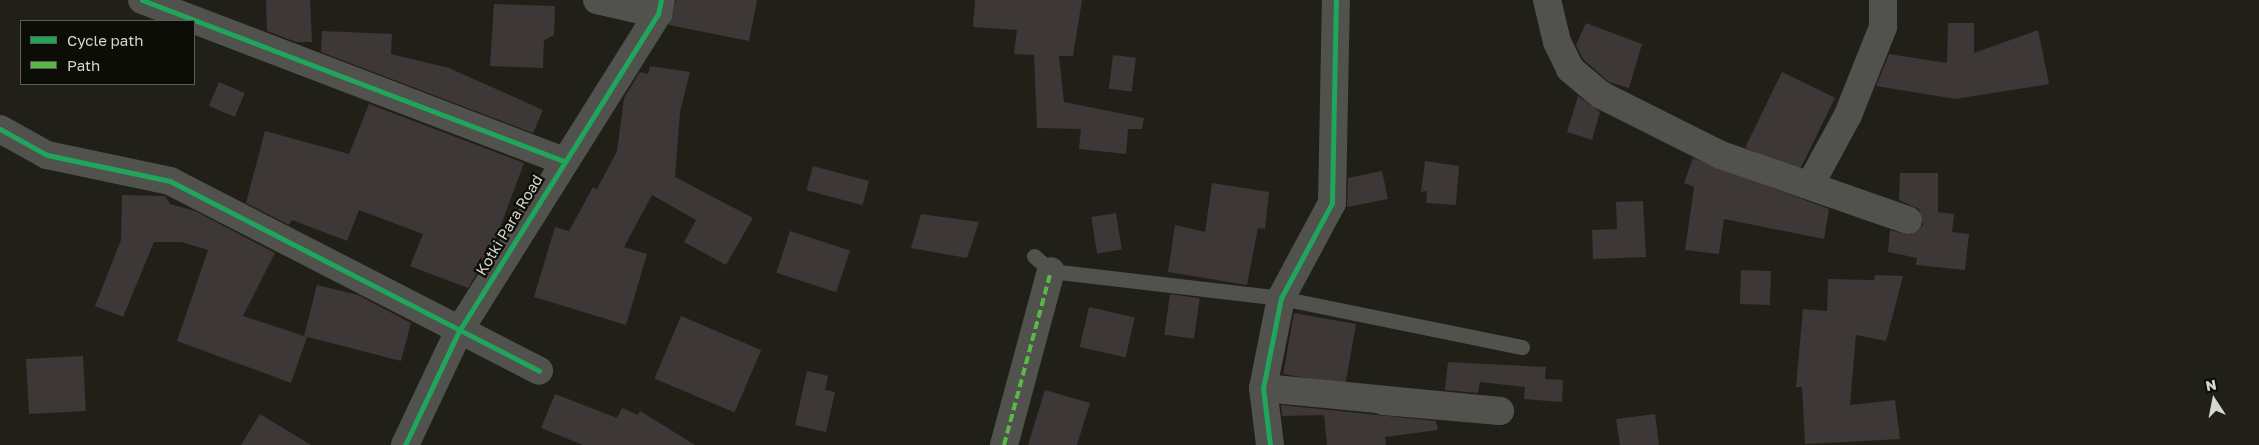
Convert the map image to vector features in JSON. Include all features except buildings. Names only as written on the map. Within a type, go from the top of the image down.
[{"type":"street","points":[[142,0],[194,20]]},
{"type":"street","points":[[598,0],[660,7]]},
{"type":"street","points":[[1270,445],[1262,388],[1281,298],[1332,203],[1336,0]]},
{"type":"street","points":[[1547,0],[1557,42],[1570,69],[1601,95],[1721,155],[1908,220]]},
{"type":"street","points":[[1810,185],[1848,115],[1880,36],[1883,0]]},
{"type":"street","name":"Kotki Para Road","points":[[405,445],[459,331],[660,7]]},
{"type":"street","points":[[195,20],[563,161]]},
{"type":"street","points":[[0,129],[47,155],[170,181],[539,371]]},
{"type":"street","points":[[1004,445],[1042,263]]},
{"type":"street","points":[[1262,388],[1500,411],[1384,401]]},
{"type":"lane","points":[[1042,263],[1281,298],[1522,347]]},
{"type":"marked path","points":[[1004,445],[1051,271]]},
{"type":"cycle path","points":[[142,0],[194,20]]},
{"type":"cycle path","points":[[405,445],[459,331],[658,14],[661,0]]},
{"type":"cycle path","points":[[1270,445],[1263,388],[1281,298],[1332,203],[1336,0]]},
{"type":"cycle path","points":[[195,20],[563,161]]},
{"type":"cycle path","points":[[0,129],[47,155],[170,181],[539,371]]}]
